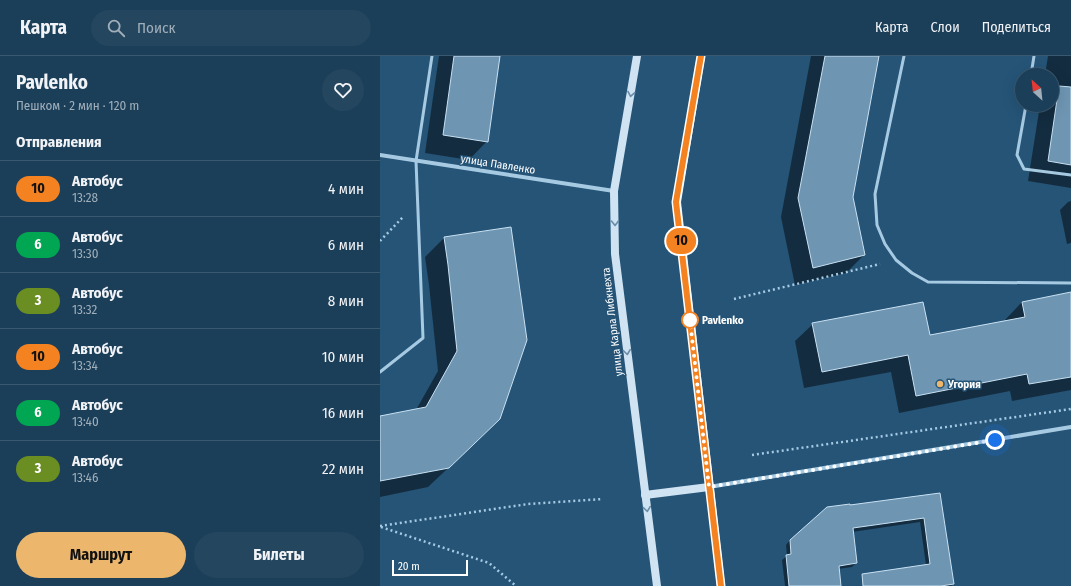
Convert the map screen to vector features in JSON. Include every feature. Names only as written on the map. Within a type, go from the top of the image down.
[{"type":"main road","name":"улица Карла Либкнехта","points":[[637,56],[614,191],[615,254],[657,586]]},
{"type":"main road","points":[[701,56],[676,202],[721,586]]},
{"type":"main road","points":[[645,495],[709,487]]},
{"type":"street","name":"улица Павленко","points":[[380,155],[614,191]]},
{"type":"street","points":[[709,487],[1071,427]]},
{"type":"lane","points":[[380,372],[423,338],[416,161],[432,56]]},
{"type":"lane","points":[[904,56],[875,194],[877,225],[885,244],[896,260],[928,282],[1071,283]]},
{"type":"lane","points":[[1032,68],[1034,56]]},
{"type":"lane","points":[[1025,112],[1017,155],[1024,169],[1071,175]]},
{"type":"path","points":[[380,241],[417,202]]},
{"type":"path","points":[[734,298],[896,260]]},
{"type":"path","points":[[752,455],[1071,409]]},
{"type":"path","points":[[380,526],[528,504],[604,499]]},
{"type":"path","points":[[380,526],[489,564],[516,586]]},
{"type":"building","points":[[454,56],[500,56],[488,142],[443,135]]},
{"type":"building","points":[[825,56],[879,56],[853,197],[865,255],[813,268],[798,198]]},
{"type":"building","points":[[1059,86],[1071,87],[1071,165],[1048,161],[1055,112],[1059,112]]},
{"type":"building","points":[[511,227],[527,340],[500,419],[449,468],[380,481],[380,416],[426,407],[457,351],[444,237]]},
{"type":"building","points":[[1071,292],[1071,377],[1029,384],[1027,374],[916,396],[908,355],[822,372],[812,323],[923,302],[930,335],[1025,317],[1022,302]]},
{"type":"building","points":[[940,493],[954,584],[941,586],[863,586],[862,574],[930,564],[924,518],[853,528],[857,563],[839,566],[841,586],[789,586],[786,555],[791,554],[790,540],[827,507]]},
{"type":"bus line","name":"10","points":[[701,56],[676,202],[721,586]]},
{"type":"place","name":"Pavlenko","points":[[690,320]]},
{"type":"place","name":"Угория","points":[[940,384]]},
{"type":"route","points":[[690,320],[709,487],[995,440]]}]
